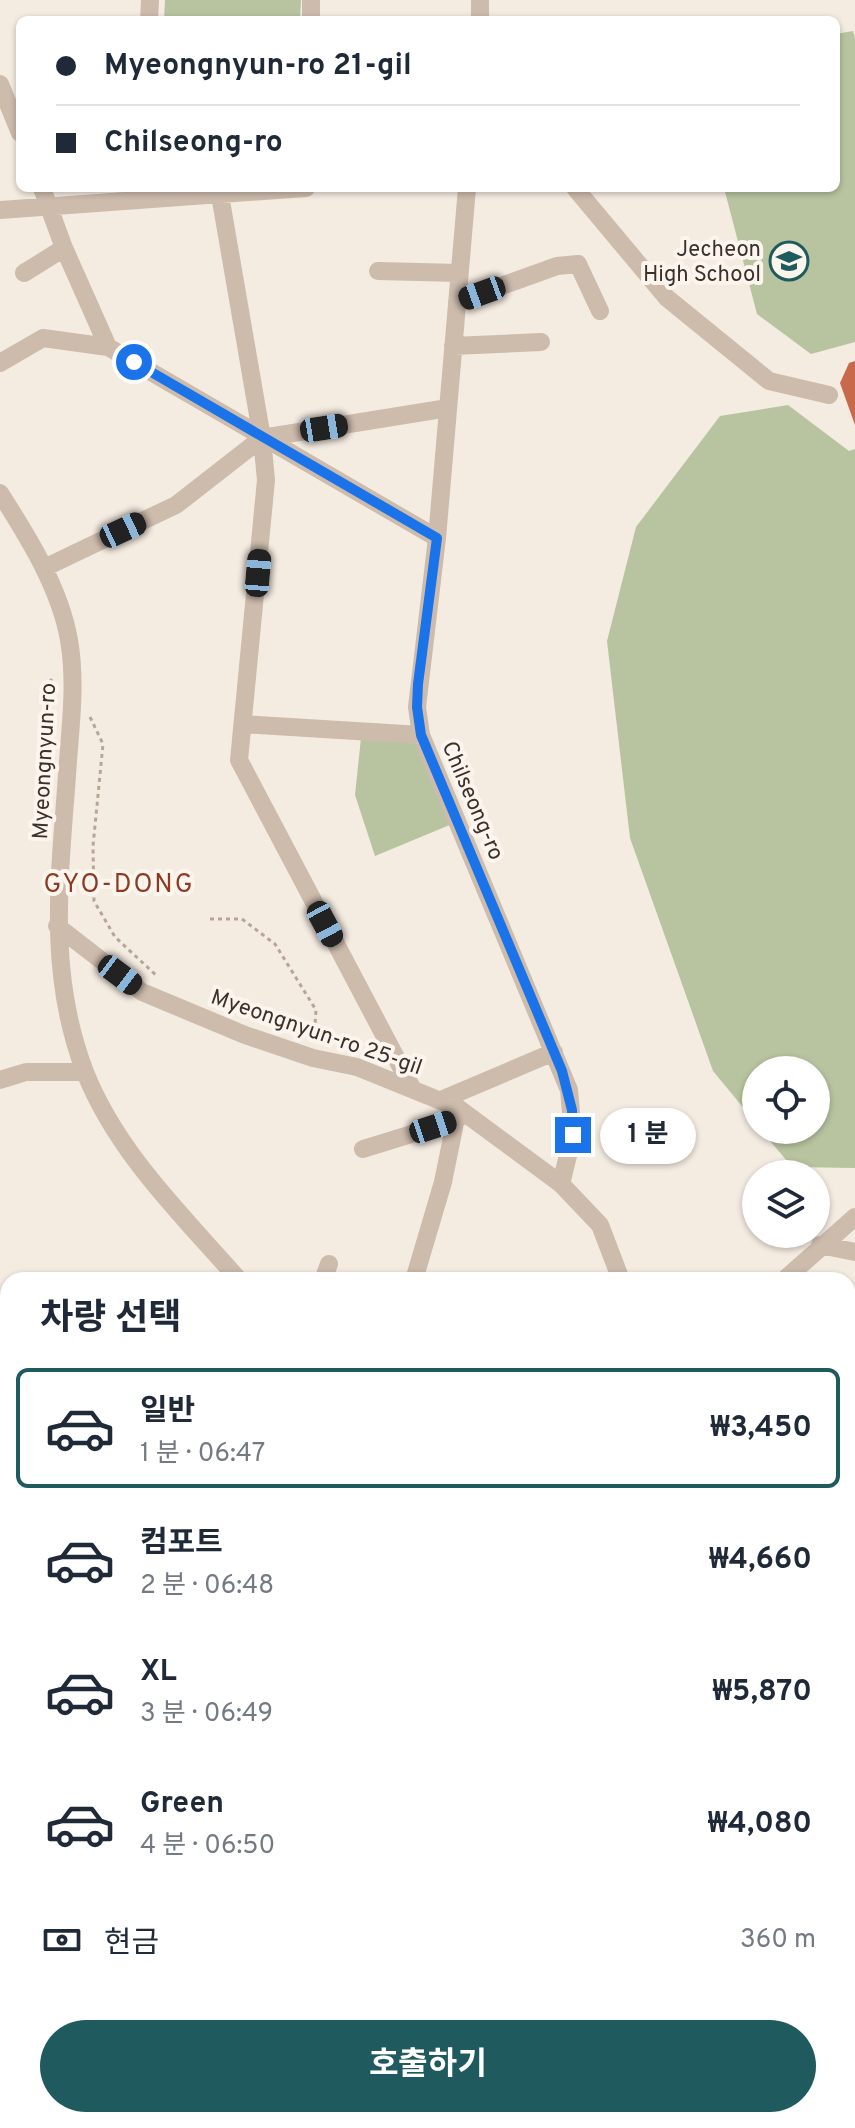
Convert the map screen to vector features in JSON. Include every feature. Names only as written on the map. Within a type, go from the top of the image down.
[{"type":"street","points":[[0,84],[16,123]]},
{"type":"street","points":[[0,210],[46,196],[184,192]]},
{"type":"street","points":[[218,192],[262,438],[266,480],[239,760],[412,1088]]},
{"type":"street","name":"Chilseong-ro","points":[[467,192],[437,538],[417,707],[421,735],[569,1090],[573,1135],[561,1184]]},
{"type":"street","points":[[578,192],[667,298],[757,372],[769,381],[829,395]]},
{"type":"street","points":[[46,196],[64,248],[108,347]]},
{"type":"street","points":[[24,273],[64,248]]},
{"type":"street","points":[[457,302],[557,266],[578,264],[600,311]]},
{"type":"street","points":[[378,271],[459,273]]},
{"type":"street","points":[[0,363],[43,338],[108,347],[437,538]]},
{"type":"street","points":[[453,346],[541,342]]},
{"type":"street","points":[[44,568],[176,505],[262,438],[448,408]]},
{"type":"street","name":"Myeongnyun-ro","points":[[0,493],[44,568],[68,638],[73,685],[57,926],[69,1017],[85,1072],[118,1135],[138,1164],[232,1272]]},
{"type":"street","points":[[243,724],[421,735]]},
{"type":"street","name":"Myeongnyun-ro 25-gil","points":[[57,926],[142,992],[245,1035],[313,1058],[357,1067],[412,1088],[452,1109],[561,1184]]},
{"type":"street","points":[[363,1149],[452,1109],[554,1052]]},
{"type":"street","points":[[0,1080],[26,1072],[85,1072]]},
{"type":"street","points":[[416,1272],[443,1182],[452,1109]]},
{"type":"street","points":[[561,1184],[600,1225],[618,1272]]},
{"type":"street","points":[[830,1237],[855,1217]]},
{"type":"street","points":[[830,1247],[855,1252]]},
{"type":"street","points":[[792,1272],[817,1248]]},
{"type":"path","points":[[73,685],[103,744],[93,846],[94,901],[115,937],[151,973],[165,982]]},
{"type":"path","points":[[210,919],[242,919],[275,944],[316,1010],[313,1058]]},
{"type":"green space","points":[[165,0],[301,0],[300,16],[164,16]]},
{"type":"green space","name":"Jecheon High School","points":[[853,31],[855,38],[855,342],[811,354],[757,314],[725,192],[840,192],[840,33]]},
{"type":"green space","points":[[788,405],[849,451],[855,449],[855,1168],[830,1168],[830,1160],[786,1160],[773,1144],[830,1144],[830,1056],[742,1056],[742,1106],[713,1071],[630,838],[607,641],[636,527],[720,416]]},
{"type":"green space","points":[[361,738],[414,739],[452,824],[375,856],[355,795]]},
{"type":"building","points":[[855,361],[855,425],[840,383],[849,363]]},
{"type":"place","name":"Jecheon High School","points":[[789,261]]},
{"type":"district","name":"GYO-DONG","points":[[119,883]]},
{"type":"route","points":[[134,362],[437,538],[418,684],[421,735],[562,1071],[569,1090],[573,1135]]}]
